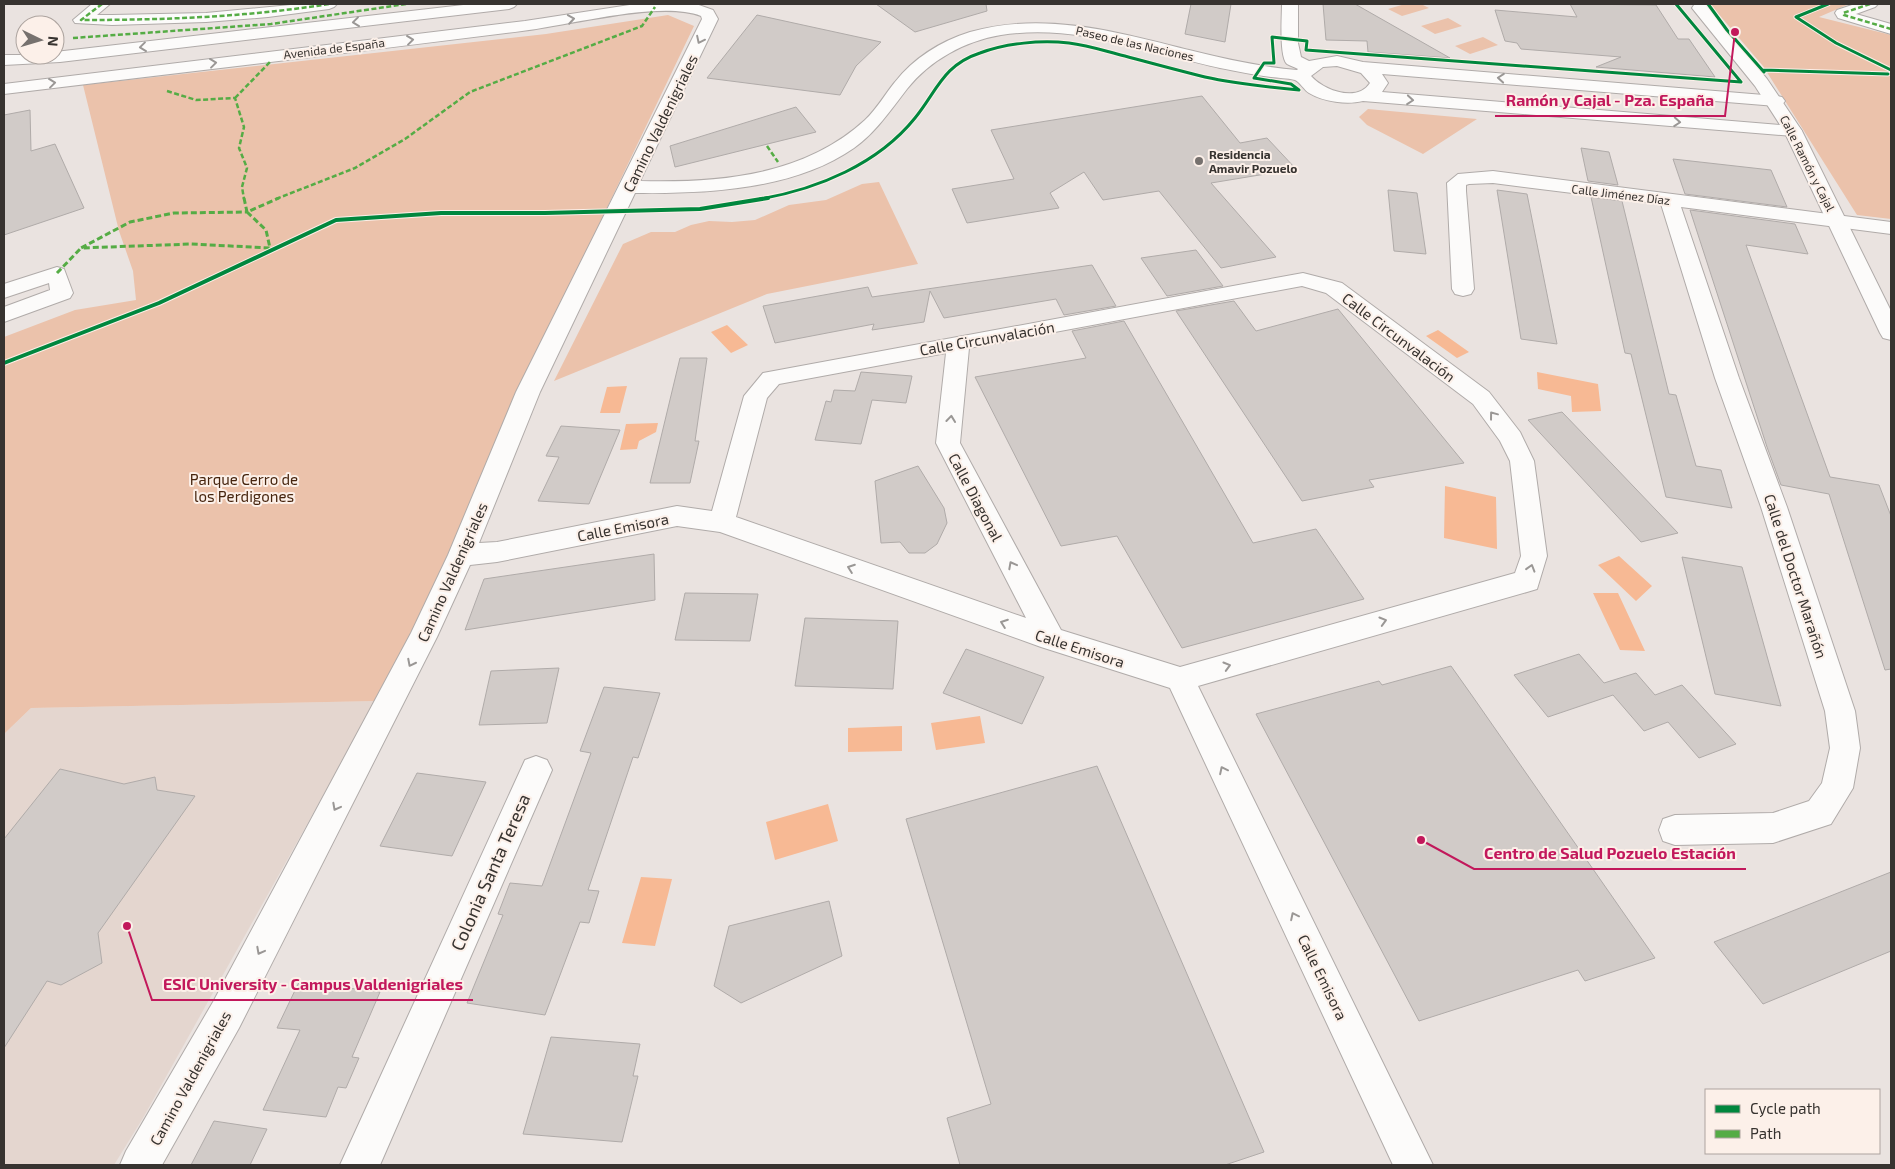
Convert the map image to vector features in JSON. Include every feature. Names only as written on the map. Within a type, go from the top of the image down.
[{"type":"street","points":[[102,4],[81,20],[150,21],[226,16],[329,4]]},
{"type":"street","name":"Avenida de España","points":[[4,60],[60,57],[509,4]]},
{"type":"street","points":[[1290,4],[1290,43],[1294,60],[1305,72],[1308,84],[1326,94],[1793,131]]},
{"type":"street","points":[[1870,4],[1843,13],[1844,15],[1891,29]]},
{"type":"street","name":"Avenida de España","points":[[4,89],[525,26],[659,5]]},
{"type":"street","name":"Camino Valdenigriales","points":[[140,1165],[230,1006],[380,723],[461,556],[528,392],[710,19],[707,13],[694,8],[659,5]]},
{"type":"street","name":"Calle Ramón y Cajal","points":[[1697,5],[1746,61],[1776,101],[1793,131],[1891,333]]},
{"type":"street","name":"Paseo de las Naciones","points":[[629,187],[668,188],[725,185],[766,176],[825,157],[850,143],[871,124],[917,68],[929,57],[959,41],[995,31],[1040,26],[1091,31],[1222,64],[1305,72],[1321,62],[1337,62],[1361,67],[1776,101]]},
{"type":"street","points":[[1361,67],[1376,77],[1379,83],[1377,88],[1371,93],[1362,96]]},
{"type":"street","name":"Calle Jiménez Díaz","points":[[1463,289],[1456,191],[1457,183],[1465,178],[1494,177],[1891,228]]},
{"type":"street","name":"Calle del Doctor Marañón","points":[[1669,200],[1727,378],[1783,535],[1840,711],[1845,748],[1837,788],[1820,813],[1773,828],[1675,830]]},
{"type":"street","points":[[4,291],[57,273],[62,293],[4,315]]},
{"type":"street","name":"Calle Circunvalación","points":[[722,522],[756,396],[770,378],[1303,279],[1334,288],[1481,398],[1511,438],[1522,462],[1534,556],[1527,581],[1180,679]]},
{"type":"street","name":"Calle Diagonal","points":[[958,343],[948,443],[1051,639]]},
{"type":"street","name":"Calle Emisora","points":[[461,556],[498,552],[677,516],[722,522],[1051,639],[1180,679],[1413,1165]]},
{"type":"street","name":"Colonia Santa Teresa","points":[[360,1165],[536,770]]},
{"type":"shaded area","points":[[727,325],[748,345],[731,353],[711,332]]},
{"type":"shaded area","points":[[1438,330],[1469,352],[1457,358],[1426,336]]},
{"type":"shaded area","points":[[1537,372],[1598,384],[1601,411],[1572,412],[1571,396],[1538,389]]},
{"type":"shaded area","points":[[627,386],[620,413],[600,413],[607,387]]},
{"type":"shaded area","points":[[658,423],[656,432],[639,441],[637,449],[620,450],[626,424]]},
{"type":"shaded area","points":[[1445,486],[1496,497],[1497,549],[1444,538]]},
{"type":"shaded area","points":[[1619,556],[1652,586],[1636,601],[1598,565]]},
{"type":"shaded area","points":[[1593,593],[1618,593],[1645,651],[1620,650]]},
{"type":"shaded area","points":[[376,701],[143,1118],[114,1165],[4,1165],[4,734],[31,708]]},
{"type":"shaded area","points":[[980,716],[985,743],[936,750],[931,723]]},
{"type":"shaded area","points":[[902,726],[902,751],[848,752],[848,728]]},
{"type":"shaded area","points":[[828,804],[838,841],[775,860],[766,822]]},
{"type":"shaded area","points":[[641,877],[672,879],[655,946],[622,943]]},
{"type":"green space","points":[[1405,4],[1421,4],[1429,8],[1402,16],[1388,9]]},
{"type":"green space","points":[[1710,4],[1849,4],[1819,17],[1891,35],[1891,219],[1857,215],[1763,66]]},
{"type":"green space","name":"Parque Cerro de los Perdigones","points":[[668,15],[694,26],[526,377],[444,575],[376,701],[31,708],[4,734],[4,337],[75,310],[136,300],[133,271],[119,231],[83,85],[546,34]]},
{"type":"green space","points":[[1448,18],[1462,26],[1435,34],[1421,26]]},
{"type":"green space","points":[[1483,37],[1498,45],[1470,54],[1455,46]]},
{"type":"green space","points":[[1368,109],[1477,119],[1423,154],[1367,125],[1359,117]]},
{"type":"green space","points":[[879,182],[918,264],[767,294],[554,381],[623,244],[651,232],[675,232],[691,225],[709,221],[755,220],[789,205],[826,200],[862,184]]},
{"type":"building","points":[[876,4],[986,4],[987,11],[915,32]]},
{"type":"building","points":[[1191,4],[1231,4],[1225,42],[1185,34]]},
{"type":"building","points":[[1323,4],[1355,4],[1450,58],[1368,52],[1367,41],[1326,40]]},
{"type":"building","points":[[1570,4],[1656,5],[1678,39],[1689,39],[1715,77],[1596,67],[1621,57],[1521,49],[1517,43],[1505,41],[1495,10],[1577,17]]},
{"type":"building","points":[[757,15],[881,42],[856,66],[840,95],[707,78]]},
{"type":"building","name":"Residencia Amavir Pozuelo","points":[[1202,96],[1240,143],[1267,138],[1296,169],[1211,183],[1276,257],[1221,268],[1159,191],[1103,200],[1084,172],[1050,193],[1059,208],[967,223],[952,189],[1014,179],[991,130]]},
{"type":"building","points":[[796,107],[816,132],[675,167],[670,146]]},
{"type":"building","points":[[30,110],[31,151],[55,144],[84,208],[4,235],[4,115]]},
{"type":"building","points":[[1581,148],[1609,152],[1618,185],[1588,181]]},
{"type":"building","points":[[1673,159],[1771,170],[1787,207],[1685,194]]},
{"type":"building","points":[[1388,190],[1417,193],[1426,254],[1394,251]]},
{"type":"building","points":[[1497,190],[1527,194],[1557,344],[1521,339]]},
{"type":"building","points":[[1591,197],[1622,201],[1669,394],[1676,395],[1696,466],[1721,470],[1732,508],[1666,497],[1631,354],[1625,353]]},
{"type":"building","points":[[1690,210],[1795,224],[1808,254],[1746,245],[1830,477],[1879,485],[1891,516],[1891,669],[1885,670],[1829,494],[1781,485]]},
{"type":"building","points":[[1196,250],[1223,286],[1167,296],[1141,258]]},
{"type":"building","points":[[1092,265],[1116,306],[1064,315],[1056,299],[944,318],[930,291],[924,322],[872,330],[874,324],[775,343],[763,306],[868,287],[872,297]]},
{"type":"building","points":[[1234,301],[1256,331],[1338,309],[1464,463],[1369,480],[1374,487],[1302,501],[1176,311]]},
{"type":"building","points":[[1124,321],[1253,543],[1316,529],[1364,599],[1182,648],[1117,536],[1061,546],[975,377],[1086,358],[1072,331]]},
{"type":"building","points":[[680,358],[707,358],[695,441],[699,441],[690,483],[650,483]]},
{"type":"building","points":[[861,372],[912,376],[906,403],[872,400],[861,444],[815,440],[826,401],[831,402],[834,390],[855,391]]},
{"type":"building","points":[[1562,412],[1678,533],[1641,542],[1528,420]]},
{"type":"building","points":[[561,426],[620,430],[589,504],[538,501],[559,457],[546,456]]},
{"type":"building","points":[[918,466],[944,508],[947,523],[937,544],[925,553],[909,553],[900,542],[881,543],[875,481]]},
{"type":"building","points":[[654,554],[655,600],[465,630],[484,579]]},
{"type":"building","points":[[1682,557],[1742,567],[1781,706],[1715,694]]},
{"type":"building","points":[[685,593],[758,594],[750,641],[675,640]]},
{"type":"building","points":[[805,618],[898,621],[893,689],[795,686]]},
{"type":"building","points":[[966,649],[1044,677],[1022,724],[943,693]]},
{"type":"building","points":[[1579,654],[1604,683],[1636,673],[1655,695],[1682,685],[1736,744],[1699,758],[1668,722],[1644,731],[1613,695],[1548,717],[1514,675]]},
{"type":"building","points":[[1451,666],[1655,958],[1585,981],[1578,970],[1419,1021],[1256,714],[1379,681],[1382,685]]},
{"type":"building","points":[[559,668],[547,723],[479,725],[491,671]]},
{"type":"building","points":[[604,687],[660,693],[638,758],[633,757],[588,890],[599,891],[589,923],[580,922],[545,1015],[467,1003],[503,915],[498,914],[510,883],[542,886],[591,753],[580,751]]},
{"type":"building","points":[[1097,766],[1264,1152],[1225,1165],[960,1165],[947,1118],[991,1104],[906,819]]},
{"type":"building","points":[[60,769],[124,784],[155,777],[157,790],[195,796],[98,933],[102,963],[61,985],[47,981],[4,1048],[4,839]]},
{"type":"building","points":[[417,773],[486,782],[452,856],[380,846]]},
{"type":"building","points":[[1891,872],[1891,951],[1763,1004],[1714,942]]},
{"type":"building","points":[[829,901],[842,956],[741,1003],[714,986],[729,926]]},
{"type":"building","points":[[299,982],[380,992],[352,1057],[359,1058],[346,1088],[338,1087],[326,1117],[263,1110],[300,1030],[277,1028]]},
{"type":"building","points":[[551,1037],[640,1044],[633,1076],[638,1076],[622,1142],[523,1134]]},
{"type":"building","points":[[214,1121],[267,1129],[250,1165],[191,1165]]},
{"type":"marked path","points":[[102,4],[81,20],[206,18],[268,13],[329,4]]},
{"type":"marked path","points":[[73,38],[271,24],[406,4]]},
{"type":"marked path","points":[[1870,4],[1843,13],[1844,15],[1891,29]]},
{"type":"marked path","points":[[167,91],[196,100],[235,98],[244,127],[239,148],[247,168],[242,187],[247,212],[293,191],[355,168],[405,139],[470,92],[642,26],[655,7]]},
{"type":"marked path","points":[[235,98],[270,62]]},
{"type":"marked path","points":[[767,146],[778,162]]},
{"type":"marked path","points":[[57,273],[81,248],[130,222],[174,213],[247,212],[266,230],[270,248],[191,244],[81,248]]},
{"type":"cycle path","points":[[1676,4],[1741,82]]},
{"type":"cycle path","points":[[1708,4],[1727,30],[1764,72]]},
{"type":"cycle path","points":[[1828,4],[1796,17],[1836,43],[1891,70]]},
{"type":"cycle path","points":[[4,363],[159,303],[336,220],[441,213],[545,213],[700,209],[777,196],[822,182],[859,165],[891,144],[915,118],[948,70],[978,53],[1005,46],[1029,43],[1069,43],[1251,86],[1299,90],[1291,84],[1254,78],[1264,63],[1274,63],[1272,37],[1307,41],[1306,50],[1741,82]]},
{"type":"cycle path","points":[[1762,70],[1888,74]]},
{"type":"place","name":"Ramón y Cajal - Pza. España","points":[[1735,32]]},
{"type":"place","name":"Residencia Amavir Pozuelo","points":[[1199,161]]},
{"type":"place","name":"Centro de Salud Pozuelo Estación","points":[[1421,840]]},
{"type":"place","name":"ESIC University - Campus Valdenigriales","points":[[127,926]]}]
